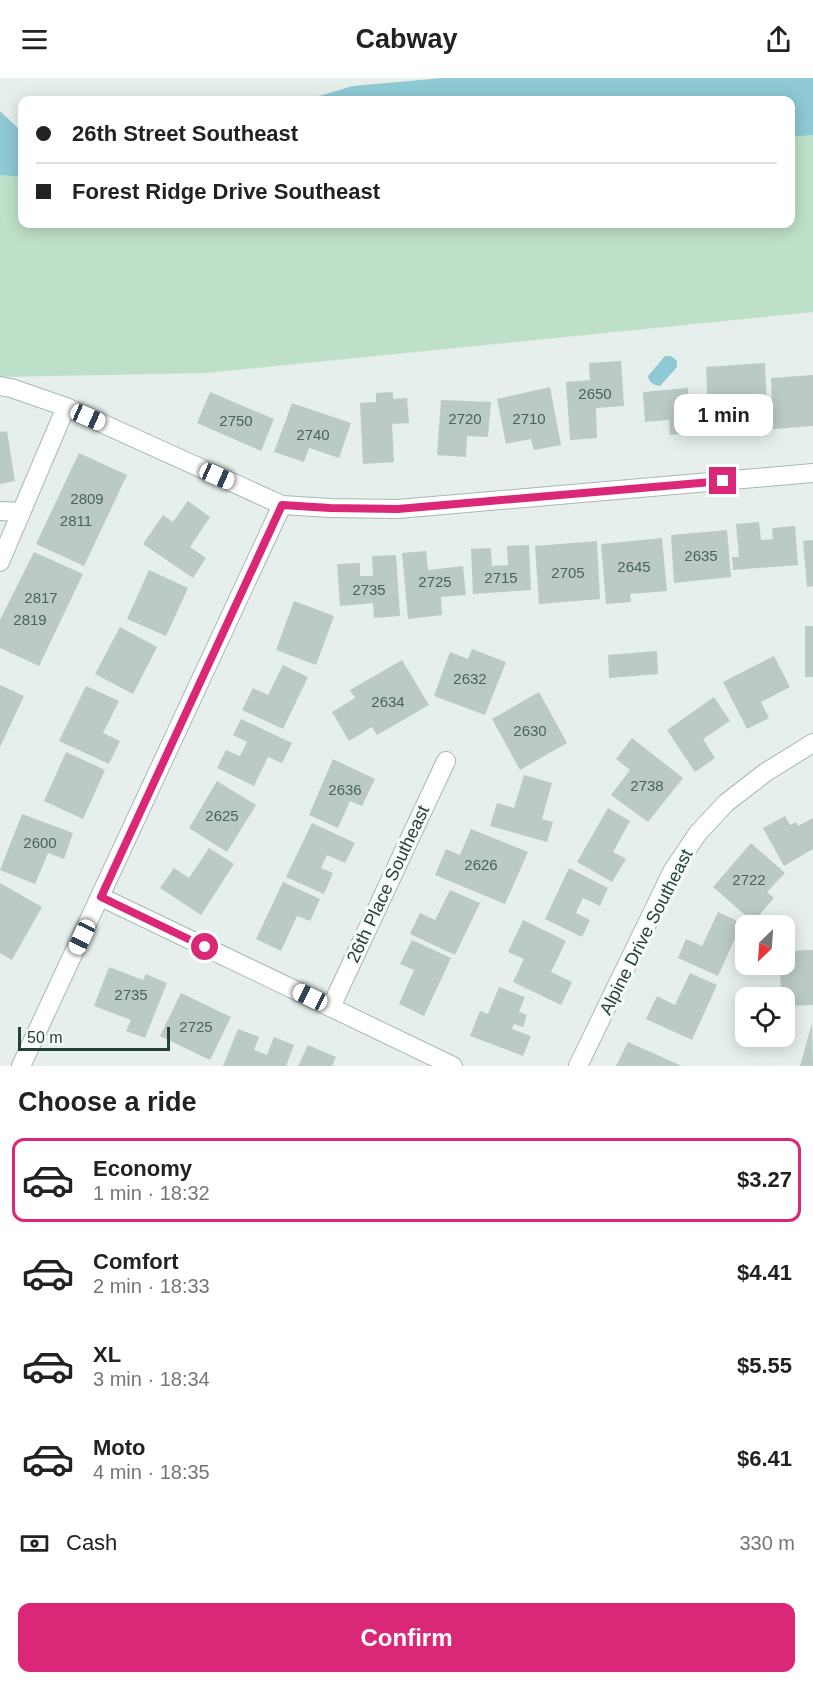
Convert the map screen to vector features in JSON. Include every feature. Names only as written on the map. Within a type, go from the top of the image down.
[{"type":"street","points":[[0,386],[66,407],[282,505],[398,509],[813,473]]},
{"type":"street","points":[[0,562],[66,407]]},
{"type":"street","points":[[21,1066],[282,505]]},
{"type":"street","points":[[0,511],[21,512]]},
{"type":"street","name":"Alpine Drive Southeast","points":[[578,1066],[673,870],[698,833],[734,797],[766,772],[813,743]]},
{"type":"street","name":"26th Place Southeast","points":[[331,1007],[446,761]]},
{"type":"street","points":[[101,897],[453,1066]]},
{"type":"green space","points":[[813,135],[813,312],[206,373],[0,377],[0,175],[18,177],[18,228],[795,228],[795,137]]},
{"type":"water","points":[[443,78],[813,78],[813,135],[795,137],[795,96],[319,96],[353,86]]},
{"type":"water","points":[[0,111],[18,128],[18,177],[0,175]]},
{"type":"water","points":[[665,356],[671,356],[677,361],[677,367],[660,386],[651,382],[648,376]]},
{"type":"building","points":[[621,361],[624,406],[596,408],[597,438],[570,440],[566,382],[590,380],[589,363]]},
{"type":"building","points":[[765,363],[768,431],[709,435],[706,367]]},
{"type":"building","points":[[813,375],[813,426],[773,429],[771,378]]},
{"type":"building","points":[[550,387],[561,445],[534,450],[531,439],[506,444],[497,399]]},
{"type":"building","points":[[688,388],[691,433],[670,435],[669,420],[645,422],[643,392]]},
{"type":"building","points":[[210,392],[274,419],[261,451],[197,423]]},
{"type":"building","points":[[393,392],[393,399],[407,398],[409,423],[392,424],[394,462],[363,464],[360,403],[376,402],[376,393]]},
{"type":"building","points":[[441,400],[491,402],[488,437],[467,436],[466,457],[437,455]]},
{"type":"building","points":[[292,403],[351,423],[339,458],[309,448],[304,462],[274,452]]},
{"type":"building","points":[[7,431],[15,481],[0,484],[0,432]]},
{"type":"building","points":[[79,453],[127,475],[84,566],[36,544]]},
{"type":"building","points":[[188,501],[210,517],[190,547],[206,558],[193,578],[143,544],[163,515],[173,522]]},
{"type":"building","points":[[759,522],[761,540],[773,539],[772,528],[795,526],[798,565],[733,570],[732,557],[739,557],[736,524]]},
{"type":"building","points":[[727,530],[731,577],[674,583],[671,535]]},
{"type":"building","points":[[662,538],[667,591],[630,594],[631,602],[606,604],[601,544]]},
{"type":"building","points":[[813,540],[813,586],[807,587],[803,541]]},
{"type":"building","points":[[597,541],[600,599],[539,604],[535,546]]},
{"type":"building","points":[[529,545],[531,590],[473,594],[471,549],[491,548],[492,566],[508,565],[507,546]]},
{"type":"building","points":[[426,551],[428,570],[463,566],[466,595],[441,597],[442,615],[408,619],[402,553]]},
{"type":"building","points":[[34,552],[83,574],[39,666],[0,648],[0,620]]},
{"type":"building","points":[[396,555],[400,616],[374,618],[373,603],[340,606],[337,564],[360,563],[360,576],[373,576],[372,556]]},
{"type":"building","points":[[149,570],[188,588],[166,636],[127,619]]},
{"type":"building","points":[[294,601],[334,616],[316,665],[276,650]]},
{"type":"building","points":[[805,626],[813,626],[813,677],[805,677]]},
{"type":"building","points":[[120,627],[157,647],[133,694],[95,674]]},
{"type":"building","points":[[472,649],[506,662],[485,715],[434,696],[450,652],[468,659]]},
{"type":"building","points":[[657,651],[658,674],[609,678],[608,655]]},
{"type":"building","points":[[774,656],[790,687],[761,702],[769,718],[747,729],[723,682]]},
{"type":"building","points":[[402,660],[429,705],[377,735],[372,727],[349,741],[332,712],[355,698],[350,690]]},
{"type":"building","points":[[283,665],[308,677],[283,729],[242,710],[253,688],[268,695]]},
{"type":"building","points":[[0,685],[24,696],[0,747]]},
{"type":"building","points":[[86,686],[119,701],[103,733],[120,741],[109,764],[59,741]]},
{"type":"building","points":[[539,692],[567,743],[520,770],[492,719]]},
{"type":"building","points":[[714,697],[730,721],[703,739],[715,758],[695,772],[667,730]]},
{"type":"building","points":[[241,719],[292,743],[282,763],[268,757],[254,786],[217,768],[226,750],[240,756],[247,742],[233,735]]},
{"type":"building","points":[[632,738],[683,778],[648,822],[611,795],[630,770],[616,759]]},
{"type":"building","points":[[66,752],[105,770],[83,819],[44,801]]},
{"type":"building","points":[[333,759],[375,779],[362,806],[350,801],[338,828],[309,815]]},
{"type":"building","points":[[524,775],[552,783],[542,819],[553,822],[547,842],[490,826],[497,803],[514,808]]},
{"type":"building","points":[[217,781],[256,805],[227,852],[189,828]]},
{"type":"building","points":[[608,808],[630,821],[613,852],[626,859],[612,882],[577,862]]},
{"type":"building","points":[[22,814],[73,833],[64,859],[48,853],[35,884],[0,870]]},
{"type":"building","points":[[785,816],[790,825],[796,822],[798,826],[813,818],[813,849],[784,866],[763,828]]},
{"type":"building","points":[[312,823],[355,843],[345,863],[327,855],[321,868],[333,873],[324,894],[286,877]]},
{"type":"building","points":[[471,829],[528,852],[505,904],[435,875],[446,849],[460,855]]},
{"type":"building","points":[[751,843],[785,873],[767,892],[774,898],[759,915],[745,915],[713,887]]},
{"type":"building","points":[[209,848],[234,864],[201,915],[160,888],[174,868],[189,878]]},
{"type":"building","points":[[569,868],[608,888],[600,906],[583,898],[576,913],[590,920],[582,937],[545,919]]},
{"type":"building","points":[[283,882],[320,899],[310,921],[297,916],[281,951],[256,939]]},
{"type":"building","points":[[0,883],[42,907],[12,960],[0,953]]},
{"type":"building","points":[[450,890],[480,903],[455,955],[410,934],[420,913],[435,920]]},
{"type":"building","points":[[718,912],[735,920],[735,938],[718,976],[678,958],[686,939],[702,946]]},
{"type":"building","points":[[523,920],[566,941],[551,972],[572,982],[561,1005],[513,982],[524,959],[508,952]]},
{"type":"building","points":[[412,940],[451,958],[424,1016],[399,1004],[414,970],[400,964]]},
{"type":"building","points":[[813,950],[813,1005],[795,1006],[795,987],[781,987],[780,975],[795,975],[795,951]]},
{"type":"building","points":[[109,967],[143,980],[146,974],[167,983],[145,1038],[126,1031],[131,1020],[94,1006]]},
{"type":"building","points":[[690,973],[717,985],[692,1040],[646,1019],[657,996],[675,1005]]},
{"type":"building","points":[[499,987],[525,997],[519,1012],[527,1015],[523,1027],[514,1024],[512,1029],[531,1036],[523,1056],[470,1036],[480,1011],[488,1014]]},
{"type":"building","points":[[181,993],[231,1017],[210,1060],[160,1036]]},
{"type":"building","points":[[812,1023],[813,1066],[800,1066]]},
{"type":"building","points":[[238,1029],[259,1037],[254,1050],[267,1055],[274,1037],[294,1045],[286,1066],[223,1066]]},
{"type":"building","points":[[628,1042],[682,1066],[616,1066]]},
{"type":"building","points":[[308,1045],[336,1057],[332,1066],[298,1066]]},
{"type":"route","points":[[205,947],[101,897],[282,505],[398,509],[723,481]]}]
